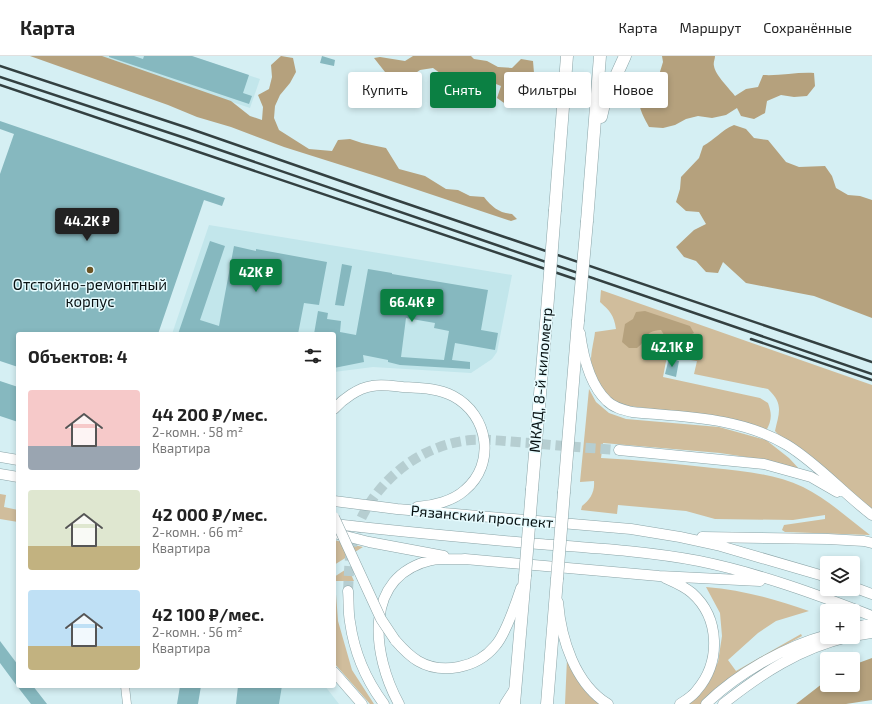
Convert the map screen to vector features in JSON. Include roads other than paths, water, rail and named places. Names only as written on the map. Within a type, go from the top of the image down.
[{"type":"highway","name":"МКАД, 8-й километр","points":[[514,704],[567,56]]},
{"type":"highway","points":[[547,704],[600,56]]},
{"type":"highway","points":[[592,150],[605,100],[625,56]]},
{"type":"main road","points":[[578,321],[582,344],[591,378],[607,402],[617,408],[632,412],[730,423],[763,434],[786,445],[807,459],[854,502]]},
{"type":"main road","points":[[336,407],[340,402],[351,395],[371,386],[383,385],[433,390],[460,400],[474,414],[479,422],[485,440],[484,460],[479,473],[471,485],[464,492],[447,500],[423,507],[396,509]]},
{"type":"main road","points":[[619,450],[764,464],[811,477],[854,502],[872,515]]},
{"type":"main road","points":[[0,457],[16,460]]},
{"type":"main road","points":[[0,474],[16,477]]},
{"type":"main road","name":"Рязанский проспект","points":[[336,501],[396,509],[631,529],[680,537]]},
{"type":"main road","points":[[336,521],[381,618],[395,640],[406,653],[418,661],[434,667],[451,668],[468,665],[483,658],[496,646],[508,624],[525,576]]},
{"type":"main road","name":"Рязанский проспект","points":[[336,524],[625,551],[699,561],[772,581]]},
{"type":"main road","points":[[336,534],[465,560]]},
{"type":"main road","points":[[680,537],[828,539],[864,541],[872,543]]},
{"type":"main road","points":[[680,537],[717,545],[820,575]]},
{"type":"main road","points":[[399,704],[393,693],[384,666],[379,641],[379,618],[384,595],[398,577],[407,570],[421,563],[433,560],[465,560],[659,576],[772,581],[828,598],[872,616]]},
{"type":"main road","points":[[659,576],[686,588],[697,598],[708,615],[714,635],[714,658],[708,674],[696,692],[680,704]]},
{"type":"main road","points":[[557,579],[558,604],[565,638],[572,660],[588,687],[608,704]]},
{"type":"main road","points":[[860,590],[872,594]]},
{"type":"main road","points":[[348,591],[349,621],[355,645],[363,669],[384,704]]},
{"type":"main road","points":[[860,626],[872,623]]},
{"type":"main road","points":[[860,635],[872,633]]},
{"type":"main road","points":[[706,704],[739,677],[781,652],[820,637]]},
{"type":"main road","points":[[723,704],[751,682],[784,661],[824,644]]},
{"type":"main road","points":[[550,704],[551,656]]},
{"type":"main road","points":[[336,674],[362,704]]},
{"type":"main road","points":[[505,704],[516,687]]},
{"type":"street","points":[[125,688],[127,704]]},
{"type":"tunnel","points":[[348,591],[353,540],[360,521],[370,503],[382,486],[397,472],[413,460],[431,450],[471,440],[619,450]]},
{"type":"railway","points":[[0,66],[188,128],[872,362]]},
{"type":"railway","points":[[0,77],[185,138],[872,374]]},
{"type":"railway","points":[[0,85],[575,279]]},
{"type":"railway","points":[[751,339],[872,380]]},
{"type":"place","name":"Отстойно-ремонтный корпус","points":[[90,270]]}]
